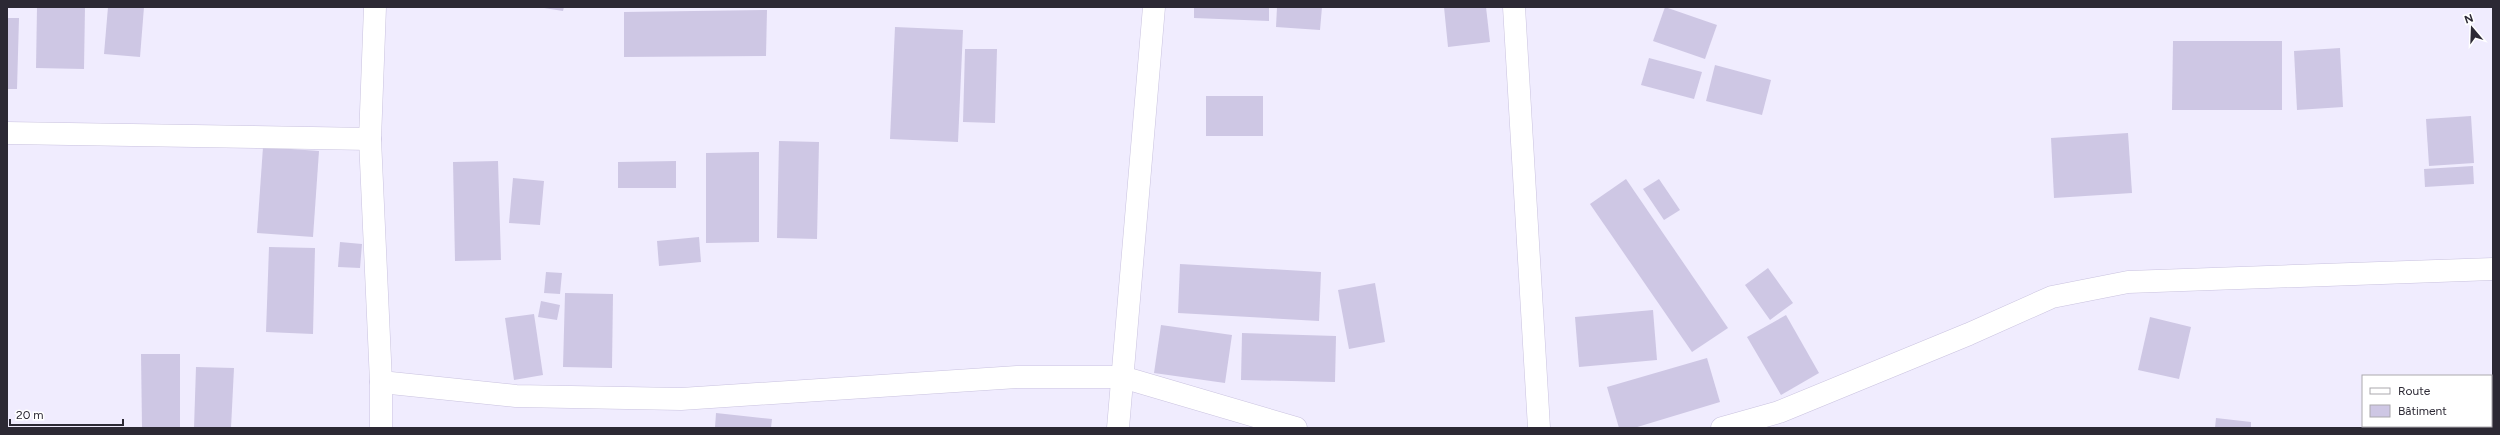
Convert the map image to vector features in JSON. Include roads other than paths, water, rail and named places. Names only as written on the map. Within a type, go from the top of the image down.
[{"type":"street","points":[[375,7],[370,139],[381,382],[381,428]]},
{"type":"street","points":[[1118,428],[1154,7]]},
{"type":"street","points":[[1514,7],[1540,428]]},
{"type":"street","points":[[7,133],[370,139]]},
{"type":"street","points":[[1722,428],[1778,412],[1969,334],[2052,297],[2128,282],[2493,269]]},
{"type":"street","points":[[381,382],[516,396],[681,399],[1017,376],[1122,377],[1296,428]]}]
